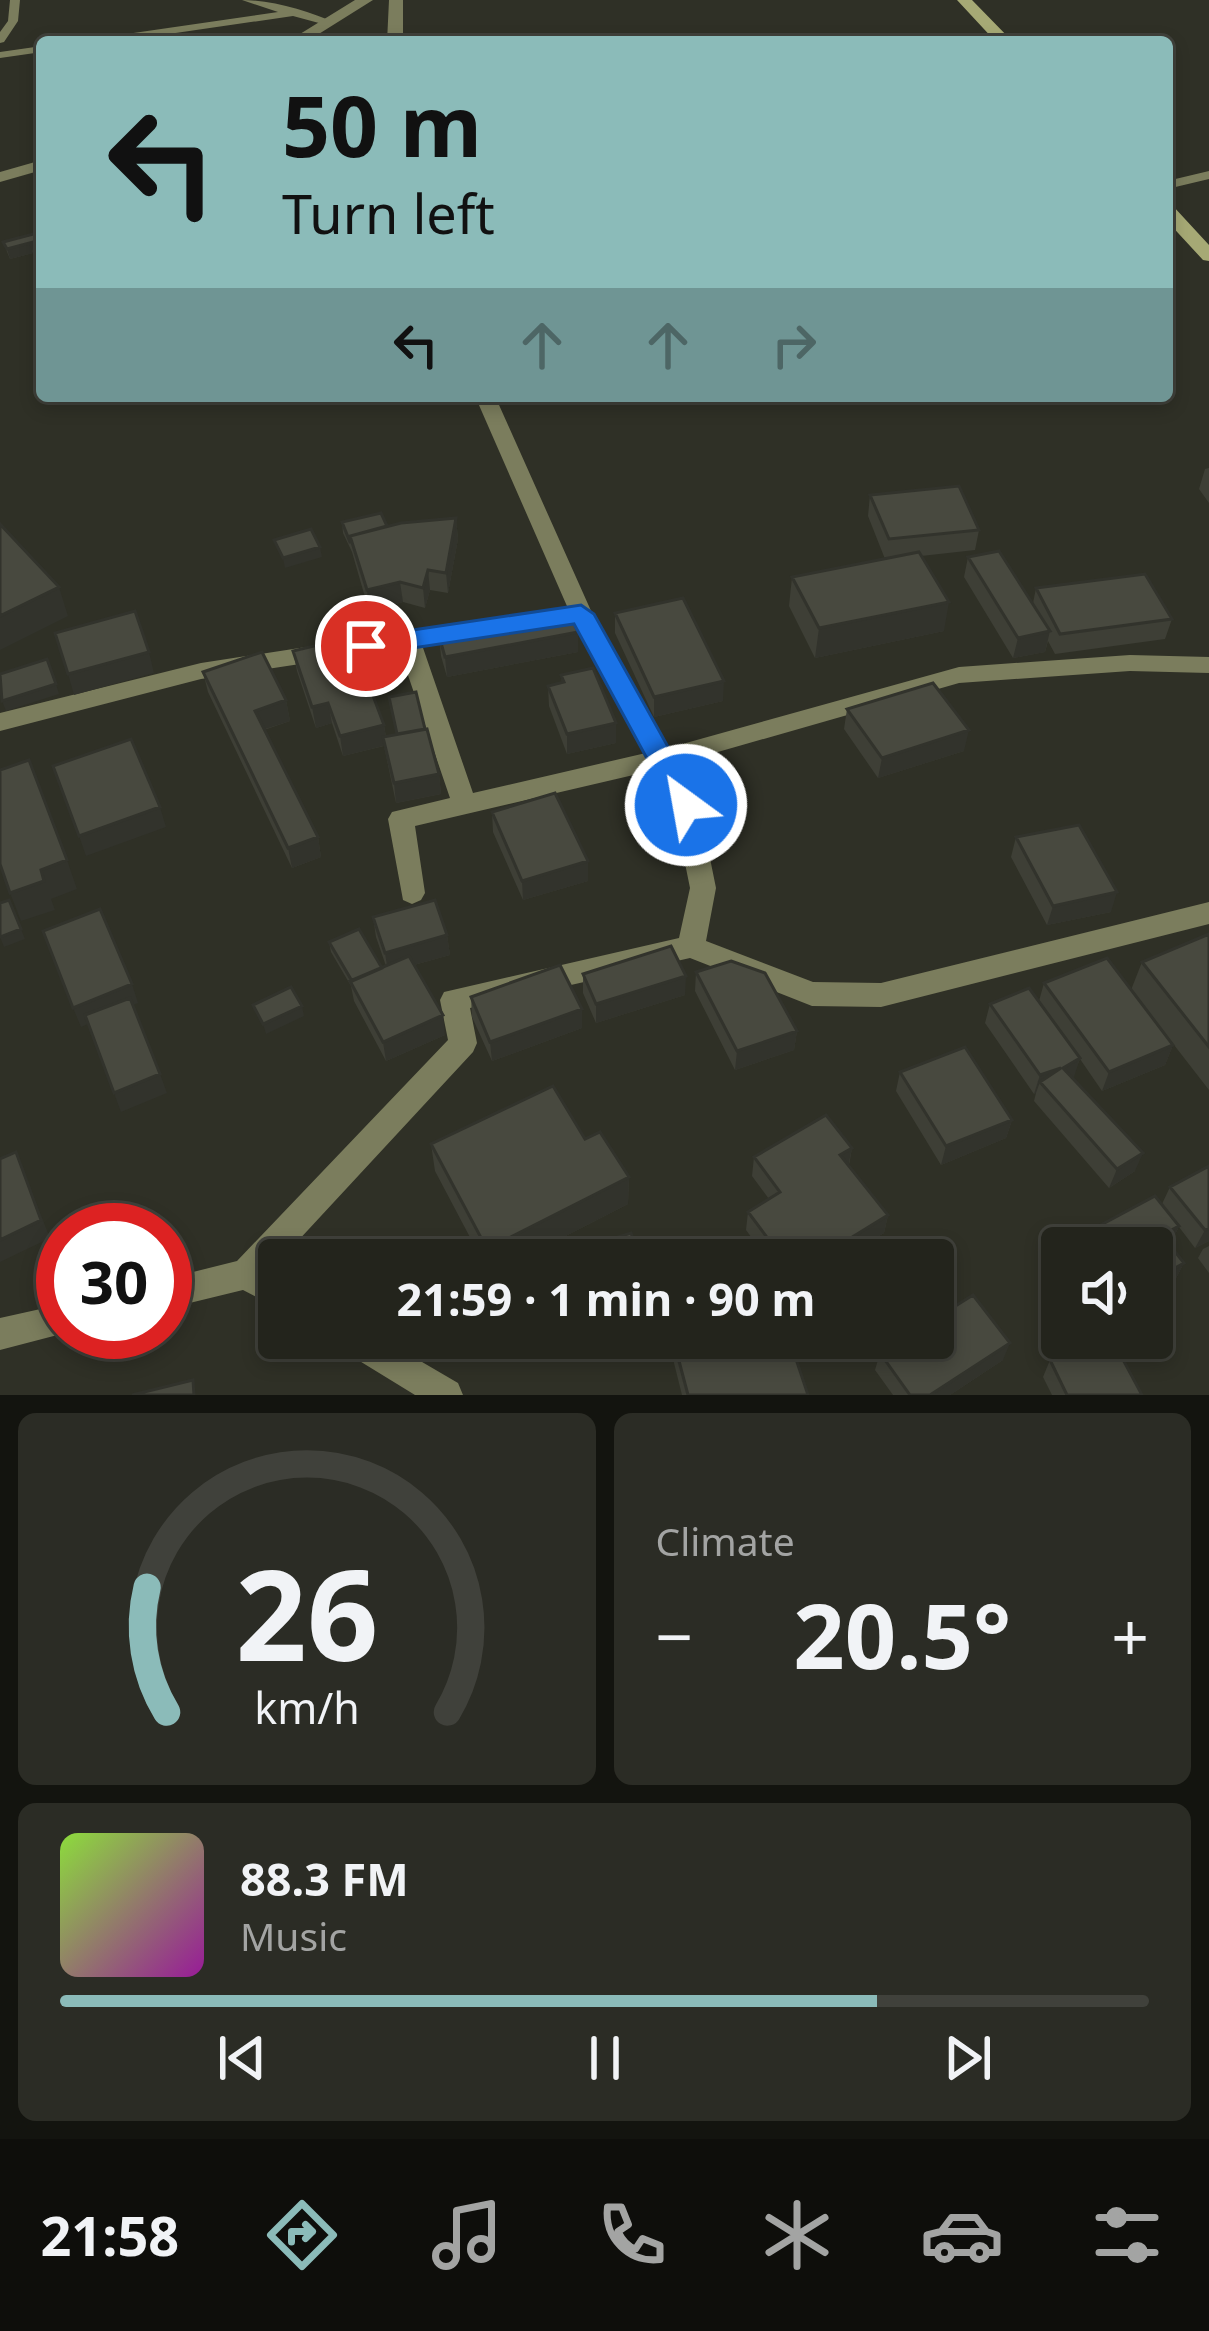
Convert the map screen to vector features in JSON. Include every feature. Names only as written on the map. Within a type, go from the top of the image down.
[{"type":"street","points":[[307,36],[367,0]]},
{"type":"street","points":[[395,36],[396,0]]},
{"type":"street","points":[[964,0],[999,36]]},
{"type":"street","points":[[0,177],[36,166]]},
{"type":"street","points":[[1173,217],[1209,256]]},
{"type":"street","points":[[487,402],[559,617],[686,805],[703,888],[691,947]]},
{"type":"street","points":[[0,722],[201,670],[559,617]]},
{"type":"street","points":[[408,640],[464,802]]},
{"type":"street","points":[[412,893],[401,819],[657,760],[959,675],[1130,663],[1209,665]]},
{"type":"street","points":[[192,1287],[246,1274],[463,1043],[454,1000],[691,947],[812,994],[881,995],[1209,913]]},
{"type":"street","points":[[246,1274],[258,1281]]},
{"type":"street","points":[[0,1334],[36,1325]]},
{"type":"street","points":[[386,1359],[446,1395]]},
{"type":"lane","points":[[0,40],[13,21],[15,0]]},
{"type":"lane","points":[[248,0],[330,23]]},
{"type":"lane","points":[[133,36],[299,12]]},
{"type":"lane","points":[[0,55],[36,50]]},
{"type":"lane","points":[[1173,184],[1209,175]]},
{"type":"building","points":[[36,233],[36,241],[7,249],[3,242]]},
{"type":"building","points":[[959,486],[979,530],[889,539],[870,495]]},
{"type":"building","points":[[381,513],[387,526],[350,536],[350,542],[342,522]]},
{"type":"building","points":[[456,518],[446,573],[428,570],[423,588],[400,582],[367,590],[350,536],[401,523]]},
{"type":"building","points":[[0,524],[59,587],[0,616]]},
{"type":"building","points":[[311,529],[320,547],[283,558],[274,540]]},
{"type":"building","points":[[999,551],[1050,631],[1018,638],[968,557]]},
{"type":"building","points":[[919,552],[949,602],[819,628],[792,577]]},
{"type":"building","points":[[1145,574],[1172,619],[1060,634],[1036,588]]},
{"type":"building","points":[[683,598],[724,681],[654,697],[615,613]]},
{"type":"building","points":[[135,611],[149,652],[68,674],[55,633]]},
{"type":"building","points":[[570,612],[578,632],[445,657],[439,636]]},
{"type":"building","points":[[351,637],[384,725],[340,736],[328,703],[312,707],[293,651]]},
{"type":"building","points":[[262,652],[286,700],[255,711],[318,837],[288,848],[203,672]]},
{"type":"building","points":[[47,659],[56,684],[2,701],[0,674]]},
{"type":"building","points":[[593,668],[616,723],[567,734],[548,686],[564,682],[561,675]]},
{"type":"building","points":[[933,683],[969,730],[882,758],[847,709]]},
{"type":"building","points":[[416,692],[425,729],[397,734],[389,697]]},
{"type":"building","points":[[427,729],[439,774],[394,783],[383,737]]},
{"type":"building","points":[[131,739],[160,807],[79,836],[53,766]]},
{"type":"building","points":[[29,760],[67,860],[41,870],[44,881],[10,893],[0,864],[0,770]]},
{"type":"building","points":[[555,793],[588,861],[522,881],[492,812]]},
{"type":"building","points":[[1079,825],[1117,892],[1053,906],[1016,837]]},
{"type":"building","points":[[9,900],[21,929],[0,937],[0,903]]},
{"type":"building","points":[[435,900],[447,935],[385,953],[373,917]]},
{"type":"building","points":[[100,909],[132,984],[73,1008],[43,931]]},
{"type":"building","points":[[359,929],[382,968],[352,981],[329,942]]},
{"type":"building","points":[[1209,934],[1209,1047],[1142,962]]},
{"type":"building","points":[[671,946],[686,976],[596,1004],[583,974]]},
{"type":"building","points":[[409,956],[443,1015],[383,1042],[350,981]]},
{"type":"building","points":[[1107,958],[1173,1045],[1109,1072],[1044,983]]},
{"type":"building","points":[[731,961],[765,973],[797,1031],[737,1051],[696,972]]},
{"type":"building","points":[[560,965],[582,1009],[490,1042],[471,997]]},
{"type":"building","points":[[291,987],[302,1006],[263,1024],[253,1005]]},
{"type":"building","points":[[1029,988],[1080,1058],[1063,1068],[1143,1153],[1117,1169],[1040,1082],[1061,1068],[1040,1075],[990,1004]]},
{"type":"building","points":[[130,998],[160,1074],[114,1093],[85,1015]]},
{"type":"building","points":[[965,1047],[1012,1120],[946,1146],[900,1072]]},
{"type":"building","points":[[553,1086],[585,1139],[600,1132],[629,1177],[507,1239],[482,1239],[431,1144]]},
{"type":"building","points":[[826,1115],[852,1148],[840,1155],[888,1215],[849,1239],[768,1239],[748,1212],[780,1192],[754,1157]]},
{"type":"building","points":[[16,1152],[36,1206],[36,1222],[0,1240],[0,1159]]},
{"type":"building","points":[[1209,1166],[1209,1228],[1205,1230],[1170,1187]]},
{"type":"building","points":[[1155,1196],[1179,1226],[1173,1229],[1097,1227]]},
{"type":"building","points":[[1173,1249],[1184,1263],[1173,1269]]},
{"type":"building","points":[[973,1295],[1010,1343],[930,1395],[910,1395],[884,1359],[954,1359],[954,1307]]},
{"type":"building","points":[[678,1359],[796,1359],[808,1395],[688,1395]]},
{"type":"building","points":[[1123,1359],[1142,1395],[1067,1395],[1050,1360]]},
{"type":"building","points":[[193,1380],[194,1395],[132,1395]]},
{"type":"route","points":[[366,646],[581,614],[657,760],[686,805]]}]
